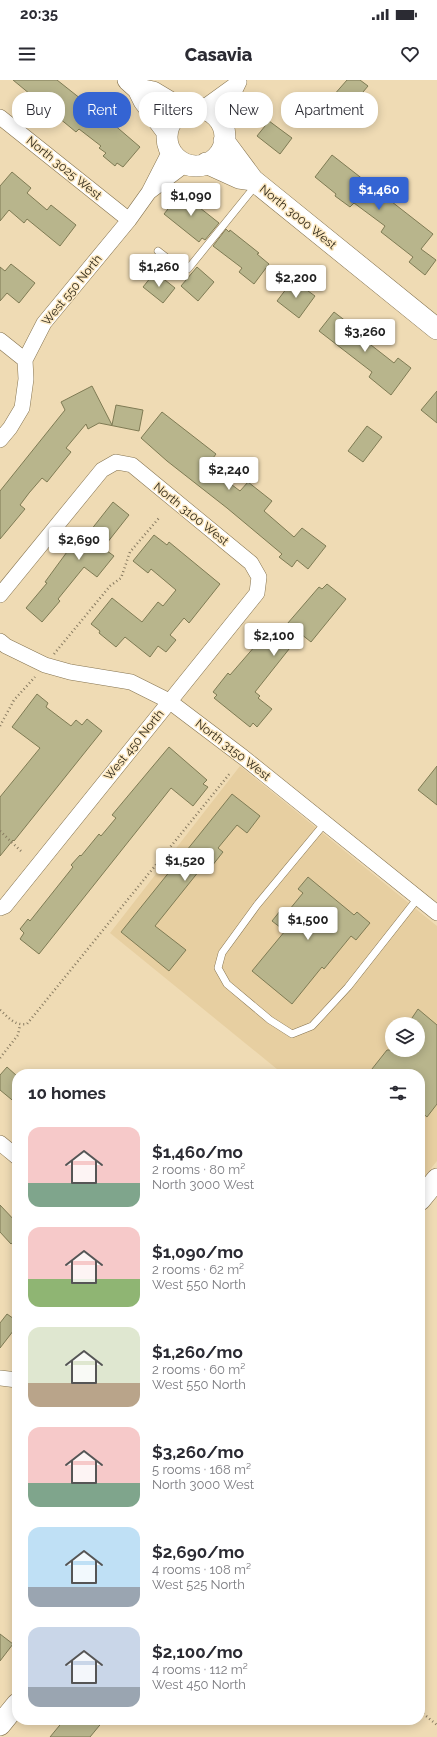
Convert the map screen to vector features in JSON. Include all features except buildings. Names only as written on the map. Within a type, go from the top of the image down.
[{"type":"main road","points":[[133,84],[153,92]]},
{"type":"main road","points":[[133,84],[169,141],[178,159],[196,164],[213,160],[221,150],[222,131],[212,112],[207,111]]},
{"type":"main road","points":[[169,141],[170,128]]},
{"type":"main road","name":"North 3000 West","points":[[222,131],[255,182],[437,329]]},
{"type":"main road","name":"North 3000 West","points":[[196,164],[255,182]]},
{"type":"main road","points":[[425,1194],[437,1179]]},
{"type":"main road","points":[[1,1722],[12,1710]]},
{"type":"street","points":[[207,101],[240,81]]},
{"type":"street","points":[[222,131],[240,81]]},
{"type":"street","name":"North 3025 West","points":[[0,117],[129,220]]},
{"type":"street","name":"West 550 North","points":[[0,440],[10,428],[22,408],[26,379],[26,360],[44,322],[129,220],[149,192],[169,141]]},
{"type":"street","name":"West 550 North","points":[[149,192],[196,164]]},
{"type":"street","points":[[0,340],[26,360]]},
{"type":"street","name":"North 3100 West","points":[[0,595],[102,470],[116,462],[132,465],[251,563],[259,577]]},
{"type":"street","name":"West 450 North","points":[[0,908],[5,906],[257,593],[259,577]]},
{"type":"street","name":"North 3150 West","points":[[0,641],[6,646],[45,665],[70,672],[131,682],[169,701],[243,757],[437,913]]},
{"type":"street","points":[[0,1143],[12,1153]]},
{"type":"street","points":[[0,1378],[12,1379]]},
{"type":"lane","points":[[158,251],[181,269],[188,269],[255,182]]},
{"type":"lane","points":[[325,823],[257,905],[222,953],[218,968],[227,984],[270,1020],[292,1034],[312,1026],[357,976],[418,898]]},
{"type":"path","points":[[54,654],[110,586],[121,578],[130,552],[160,518]]},
{"type":"path","points":[[0,726],[14,700],[35,678]]},
{"type":"path","points":[[0,1010],[15,1023],[20,1025],[27,1024],[231,772]]},
{"type":"path","points":[[0,830],[22,852]]},
{"type":"path","points":[[0,1058],[18,1035],[20,1025]]},
{"type":"path","points":[[425,1715],[437,1725]]},
{"type":"shaded area","points":[[240,766],[437,926],[437,1161],[425,1176],[425,1069],[277,1069],[110,933]]}]
